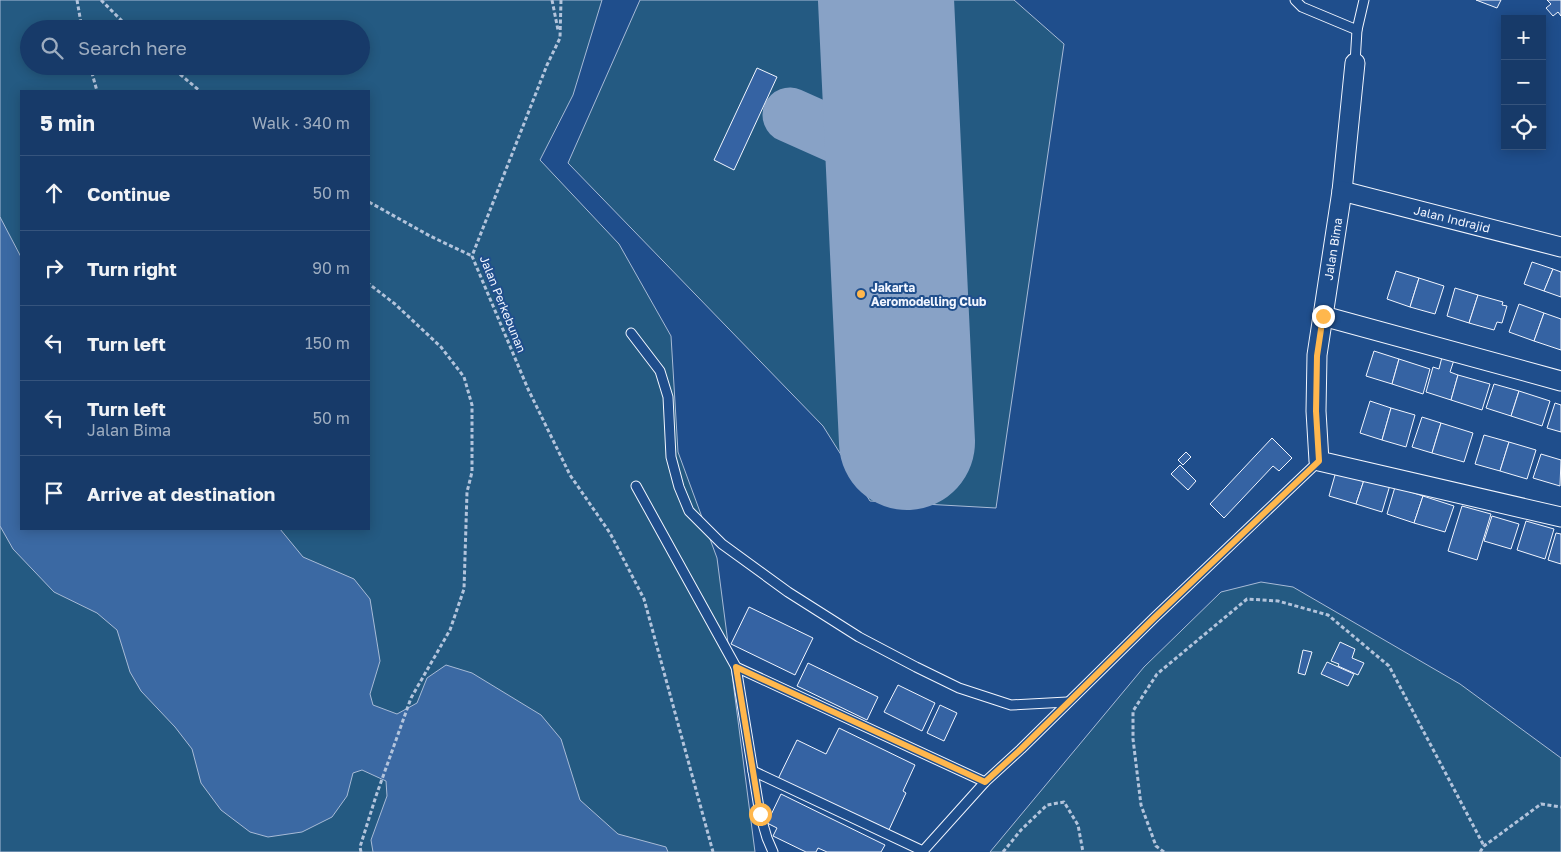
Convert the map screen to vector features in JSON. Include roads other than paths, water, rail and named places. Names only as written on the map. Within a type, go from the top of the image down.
[{"type":"street","name":"Jalan Bima","points":[[1319,461],[1316,411],[1317,356],[1342,191],[1355,63]]},
{"type":"street","name":"Jalan Indrajid","points":[[1342,191],[1561,248]]},
{"type":"street","points":[[1323,316],[1561,381]]},
{"type":"street","points":[[1319,461],[1561,516]]},
{"type":"lane","points":[[1295,0],[1302,7],[1357,30]]},
{"type":"lane","name":"Jalan Bima","points":[[1355,63],[1357,30],[1364,0]]},
{"type":"lane","points":[[631,333],[660,371],[668,397],[671,457],[679,486],[689,511],[722,544],[788,592],[860,637],[916,668],[959,688],[1011,705],[1067,702]]},
{"type":"lane","points":[[753,771],[923,852],[985,782],[1319,461]]},
{"type":"lane","points":[[636,486],[736,667],[760,814],[773,852]]},
{"type":"lane","points":[[736,667],[985,782]]},
{"type":"place","name":"Jakarta Aeromodelling Club","points":[[861,294]]}]
